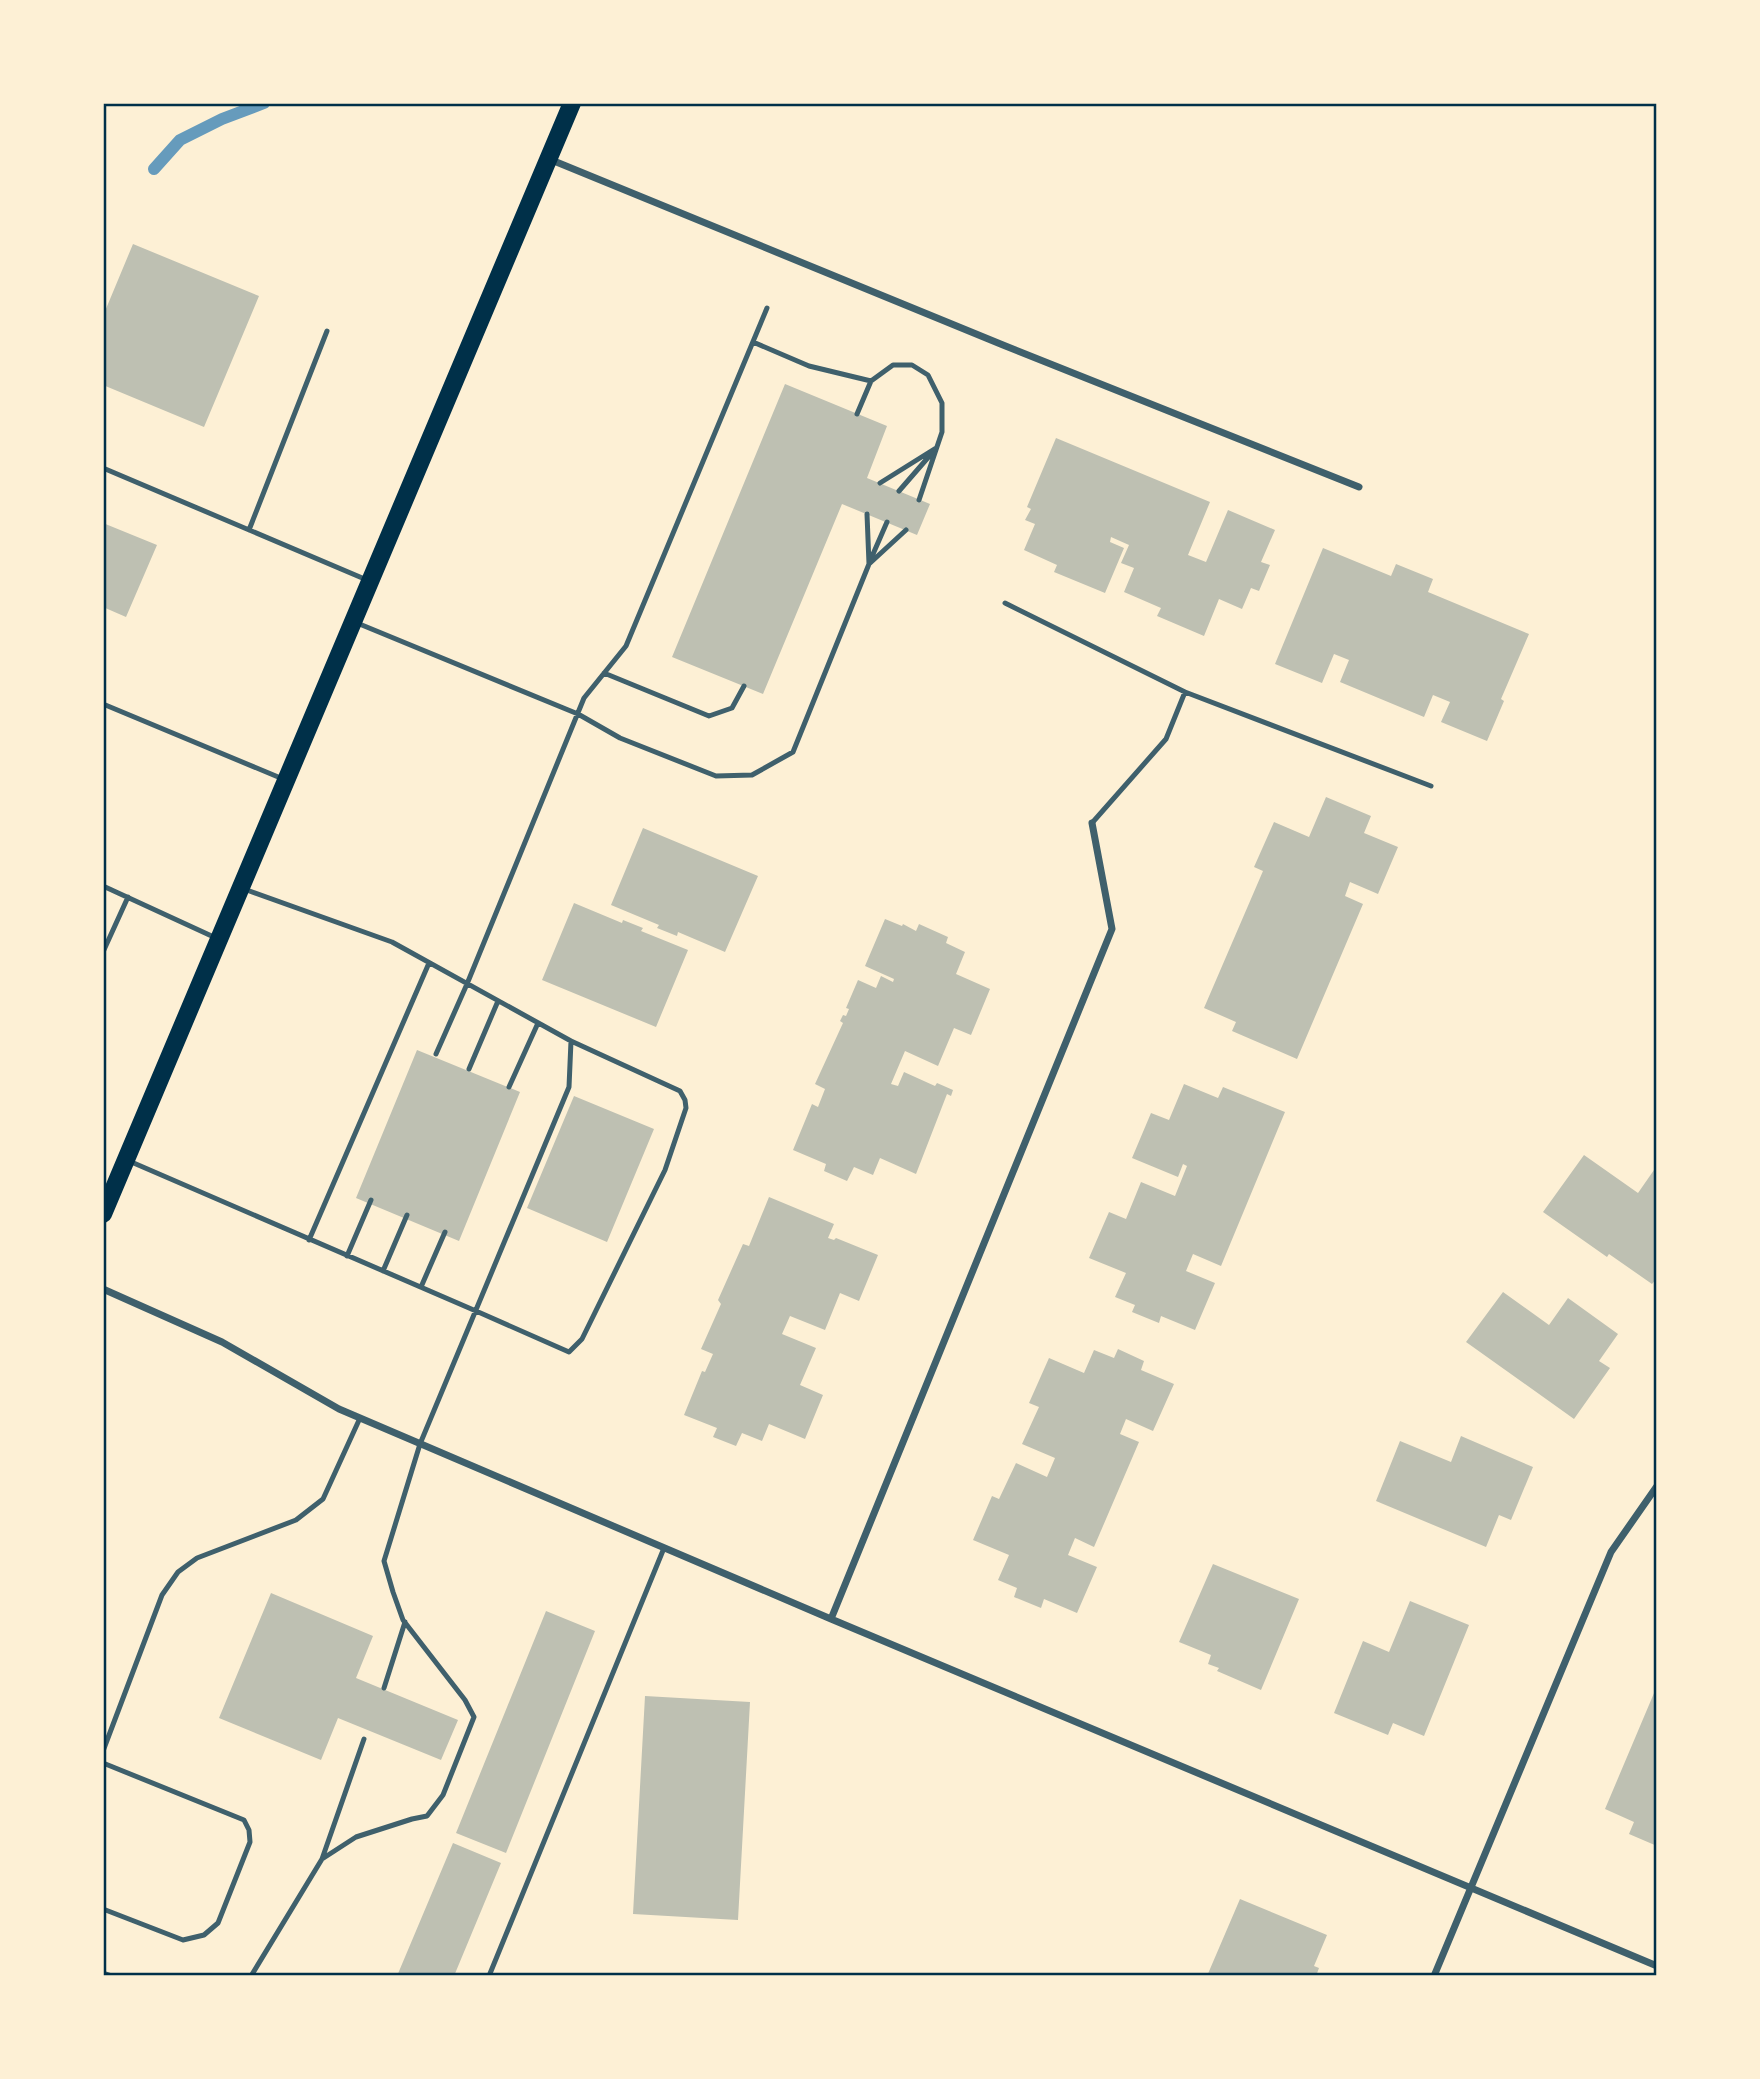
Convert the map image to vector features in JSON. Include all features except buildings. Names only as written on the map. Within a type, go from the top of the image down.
[{"type":"main road","points":[[103,1214],[572,103]]},
{"type":"street","points":[[548,159],[1359,487]]},
{"type":"street","points":[[831,1619],[1112,929],[1092,823]]},
{"type":"street","points":[[103,1289],[222,1342],[339,1409],[1657,1966]]},
{"type":"street","points":[[1434,1976],[1611,1552],[1657,1486]]},
{"type":"lane","points":[[436,1054],[584,698],[626,646],[767,308]]},
{"type":"lane","points":[[249,530],[327,331]]},
{"type":"lane","points":[[753,342],[809,366],[871,381]]},
{"type":"lane","points":[[857,414],[871,381],[893,365],[912,365],[929,375],[942,403],[942,432],[919,500]]},
{"type":"lane","points":[[880,483],[936,448]]},
{"type":"lane","points":[[899,491],[936,448]]},
{"type":"lane","points":[[103,468],[370,581]]},
{"type":"lane","points":[[867,514],[869,564]]},
{"type":"lane","points":[[354,621],[578,714],[620,738],[716,776],[752,775],[793,752],[887,522]]},
{"type":"lane","points":[[869,564],[906,530]]},
{"type":"lane","points":[[1005,603],[1185,692],[1431,786]]},
{"type":"lane","points":[[604,673],[709,716],[732,708],[744,686]]},
{"type":"lane","points":[[1092,823],[1166,739],[1185,692]]},
{"type":"lane","points":[[103,704],[286,780]]},
{"type":"lane","points":[[103,886],[219,940]]},
{"type":"lane","points":[[126,1160],[569,1352],[582,1339],[665,1170],[686,1108],[680,1091],[570,1041],[392,942],[241,887]]},
{"type":"lane","points":[[103,952],[128,897]]},
{"type":"lane","points":[[309,1240],[429,963]]},
{"type":"lane","points":[[469,1069],[498,1001]]},
{"type":"lane","points":[[509,1087],[538,1023]]},
{"type":"lane","points":[[322,1859],[356,1837],[427,1816],[443,1795],[474,1717],[465,1700],[405,1622],[384,1560],[420,1444],[569,1087],[570,1041]]},
{"type":"lane","points":[[347,1256],[371,1200]]},
{"type":"lane","points":[[383,1271],[407,1215]]},
{"type":"lane","points":[[421,1287],[445,1232]]},
{"type":"lane","points":[[103,1751],[162,1595],[178,1572],[197,1558],[296,1520],[323,1499],[360,1418]]},
{"type":"lane","points":[[489,1976],[664,1548]]},
{"type":"lane","points":[[384,1688],[405,1622]]},
{"type":"lane","points":[[251,1976],[322,1859],[364,1739]]},
{"type":"lane","points":[[103,1763],[244,1820],[249,1830],[250,1842],[218,1923],[204,1935],[183,1940],[103,1909]]},
{"type":"lane","points":[[103,1973],[112,1976]]},
{"type":"waterway","points":[[154,169],[180,140],[222,119],[264,103]]}]
